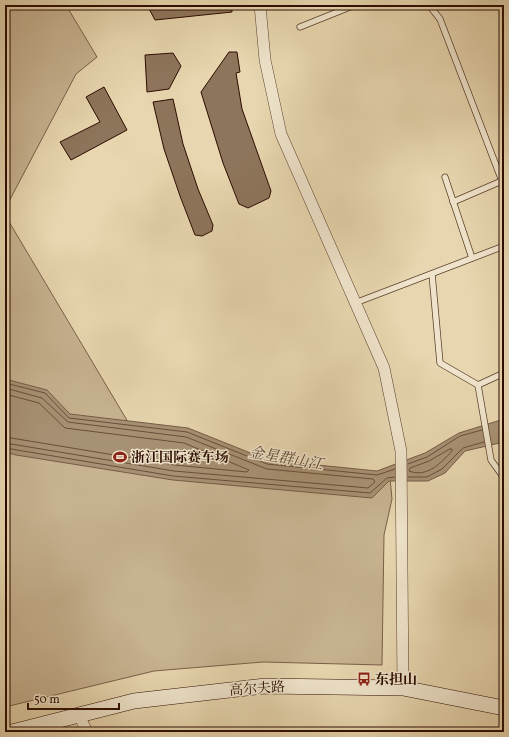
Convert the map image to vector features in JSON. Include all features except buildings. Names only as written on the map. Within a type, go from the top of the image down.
[{"type":"street","points":[[260,5],[265,60],[281,134],[384,368],[401,451],[403,688]]},
{"type":"street","name":"高尔夫路","points":[[12,732],[134,701],[265,686],[403,688],[504,708]]},
{"type":"street","points":[[79,715],[87,732]]},
{"type":"lane","points":[[300,27],[355,5]]},
{"type":"lane","points":[[429,5],[440,20],[503,180],[453,202]]},
{"type":"lane","points":[[445,177],[472,258]]},
{"type":"lane","points":[[355,303],[504,246]]},
{"type":"lane","points":[[432,274],[440,363],[478,385],[491,460],[504,478]]},
{"type":"lane","points":[[478,385],[504,373]]},
{"type":"shaded area","points":[[5,5],[66,5],[97,57],[76,74],[5,209]]},
{"type":"shaded area","name":"浙江国际赛车场","points":[[5,215],[131,427],[270,474],[390,478],[392,499],[384,535],[382,665],[263,662],[154,671],[5,707]]},
{"type":"water","points":[[5,379],[47,390],[70,414],[188,428],[268,460],[377,471],[425,453],[459,433],[504,419],[504,442],[465,451],[445,473],[428,481],[389,481],[372,498],[173,480],[5,452]]},
{"type":"place","name":"浙江国际赛车场","points":[[120,457]]},
{"type":"place","name":"东担山","points":[[364,679]]},
{"type":"water label","name":"金星群山江","points":[[286,458]]}]
